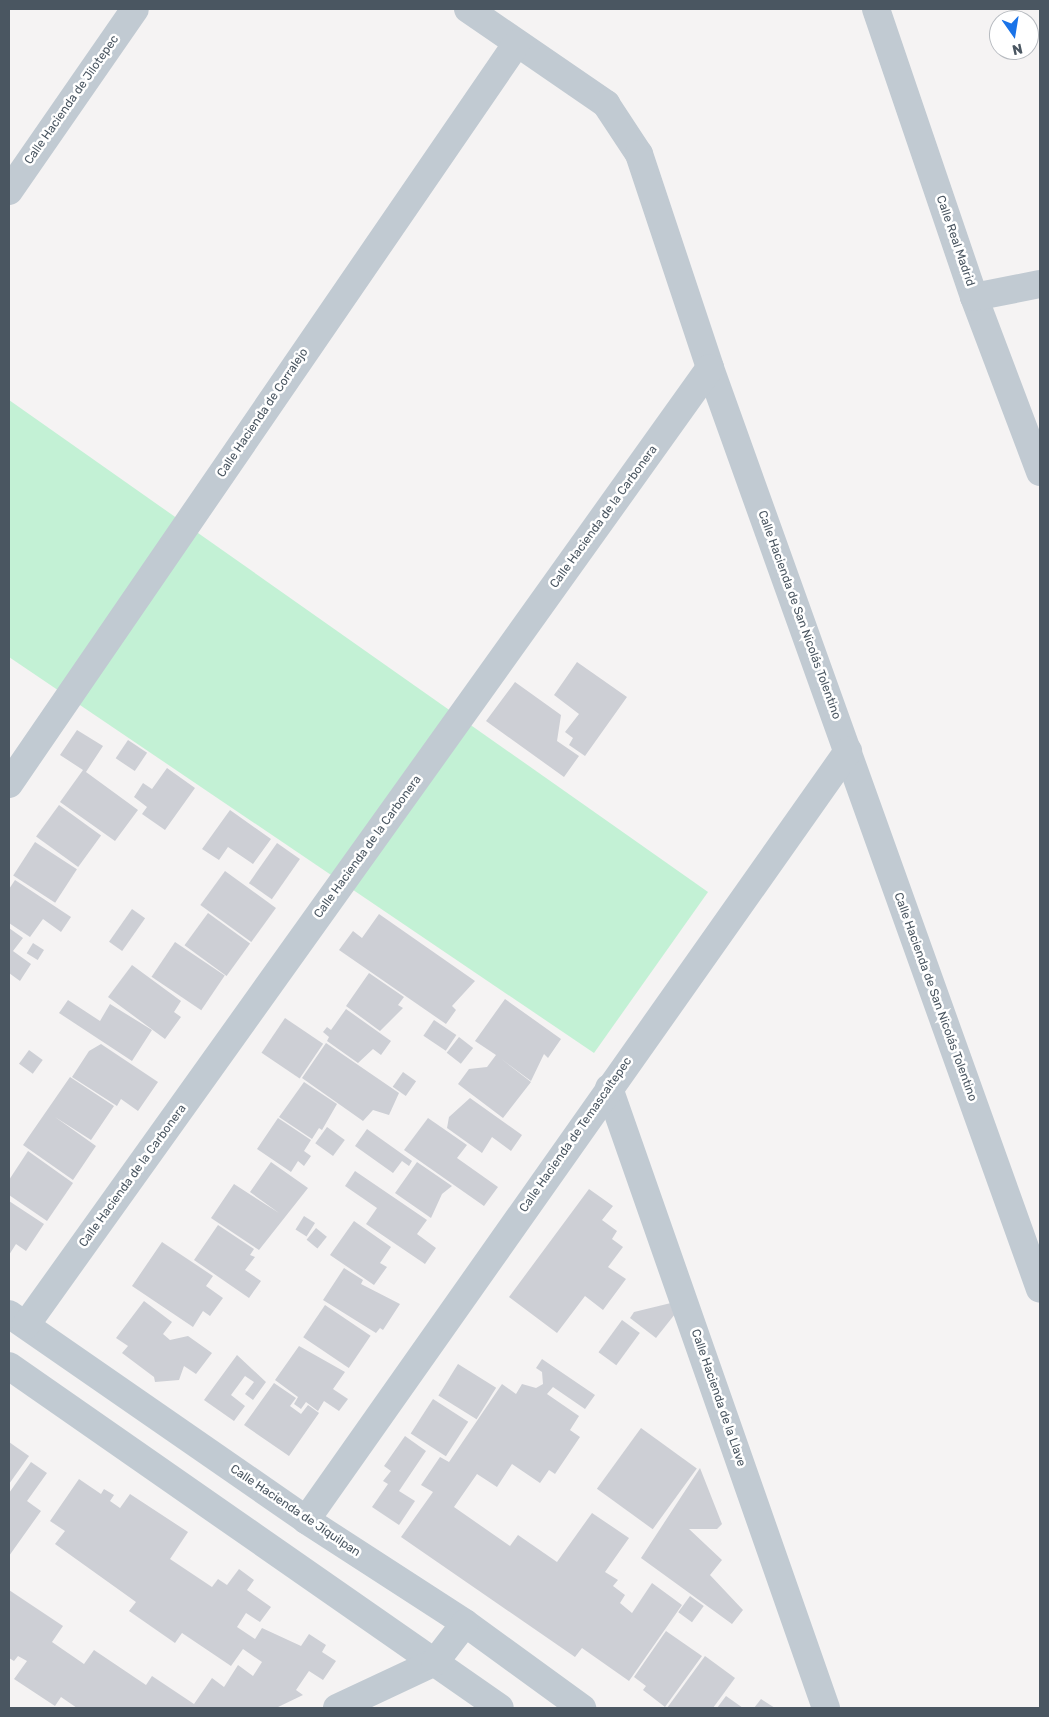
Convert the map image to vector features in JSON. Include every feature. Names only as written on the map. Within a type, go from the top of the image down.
[{"type":"street","name":"Calle Hacienda de Jilotepec","points":[[9,191],[135,9]]},
{"type":"street","name":"Calle Hacienda de San Nicolás Tolentino","points":[[468,9],[606,104],[639,154],[710,368],[1040,1289]]},
{"type":"street","name":"Calle Real Madrid","points":[[876,9],[974,297],[1040,472]]},
{"type":"street","name":"Calle Hacienda de Corralejo","points":[[9,784],[517,43]]},
{"type":"street","points":[[974,297],[1040,284]]},
{"type":"street","name":"Calle Hacienda de la Carbonera","points":[[17,1320],[710,368]]},
{"type":"street","name":"Calle Hacienda de Temascaltepec","points":[[306,1520],[848,751]]},
{"type":"street","name":"Calle Hacienda de la Llave","points":[[610,1088],[826,1708]]},
{"type":"street","name":"Calle Hacienda de Jiquilpan","points":[[17,1320],[306,1520],[465,1624],[582,1708]]},
{"type":"street","points":[[9,1366],[500,1708]]},
{"type":"street","points":[[337,1708],[435,1662],[465,1624]]},
{"type":"green space","points":[[9,400],[708,892],[594,1053],[9,657]]},
{"type":"building","points":[[577,662],[627,697],[585,756],[569,745],[573,738],[565,732],[579,714],[554,695]]},
{"type":"building","points":[[515,682],[561,715],[557,741],[579,756],[564,777],[486,721]]},
{"type":"building","points":[[77,730],[103,746],[86,772],[138,810],[115,841],[60,802],[83,770],[60,755]]},
{"type":"building","points":[[128,740],[147,753],[135,771],[116,758]]},
{"type":"building","points":[[167,768],[195,788],[165,830],[142,814],[147,807],[134,797],[143,783],[152,789]]},
{"type":"building","points":[[59,805],[101,836],[78,867],[36,837]]},
{"type":"building","points":[[230,810],[271,839],[253,864],[228,847],[219,860],[202,849]]},
{"type":"building","points":[[35,842],[77,869],[55,903],[13,876]]},
{"type":"building","points":[[277,843],[300,859],[272,899],[249,883]]},
{"type":"building","points":[[225,871],[276,908],[251,942],[200,905]]},
{"type":"building","points":[[15,880],[71,917],[61,932],[43,919],[30,937],[9,923],[9,889]]},
{"type":"building","points":[[132,909],[145,918],[122,951],[109,942]]},
{"type":"building","points":[[208,913],[250,944],[227,976],[184,945]]},
{"type":"building","points":[[379,914],[475,981],[452,1006],[456,1010],[446,1024],[339,950],[353,931],[362,938]]},
{"type":"building","points":[[9,928],[23,938],[13,951],[31,964],[20,981],[9,973]]},
{"type":"building","points":[[175,942],[225,976],[201,1010],[152,977]]},
{"type":"building","points":[[33,943],[44,950],[38,960],[27,953]]},
{"type":"building","points":[[132,965],[181,1001],[174,1012],[181,1017],[165,1039],[108,997]]},
{"type":"building","points":[[369,973],[404,997],[398,1005],[403,1008],[380,1031],[346,1006]]},
{"type":"building","points":[[505,999],[561,1039],[548,1058],[544,1054],[531,1081],[500,1058],[531,1082],[503,1118],[458,1084],[469,1069],[487,1067],[496,1055],[475,1041]]},
{"type":"building","points":[[68,1000],[100,1021],[110,1004],[152,1030],[132,1061],[59,1013]]},
{"type":"building","points":[[346,1009],[391,1041],[381,1055],[373,1049],[358,1063],[327,1041],[329,1037],[323,1032],[327,1027],[331,1030]]},
{"type":"building","points":[[285,1018],[323,1044],[300,1079],[262,1053]]},
{"type":"building","points":[[434,1020],[456,1035],[446,1051],[423,1036]]},
{"type":"building","points":[[459,1037],[473,1048],[461,1064],[447,1053]]},
{"type":"building","points":[[326,1043],[399,1093],[389,1115],[373,1110],[363,1121],[302,1078]]},
{"type":"building","points":[[101,1044],[158,1082],[138,1111],[121,1099],[117,1106],[72,1077],[89,1051]]},
{"type":"building","points":[[29,1050],[43,1060],[33,1074],[19,1064]]},
{"type":"building","points":[[403,1072],[416,1081],[406,1096],[393,1087]]},
{"type":"building","points":[[70,1077],[114,1106],[91,1140],[55,1117],[96,1146],[73,1180],[23,1145]]},
{"type":"building","points":[[304,1082],[337,1104],[322,1130],[319,1128],[312,1139],[279,1117]]},
{"type":"building","points":[[470,1098],[522,1135],[511,1151],[492,1137],[482,1153],[447,1128],[449,1117]]},
{"type":"building","points":[[278,1118],[311,1140],[304,1151],[311,1156],[304,1166],[298,1161],[291,1172],[257,1149]]},
{"type":"building","points":[[428,1118],[467,1145],[457,1158],[498,1187],[484,1206],[404,1150]]},
{"type":"building","points":[[327,1127],[345,1140],[333,1156],[315,1143]]},
{"type":"building","points":[[367,1129],[412,1161],[409,1166],[402,1161],[393,1173],[355,1146]]},
{"type":"building","points":[[28,1151],[73,1183],[47,1221],[9,1195],[9,1180]]},
{"type":"building","points":[[271,1162],[308,1188],[259,1250],[211,1218],[234,1184],[279,1213],[250,1192]]},
{"type":"building","points":[[417,1162],[452,1186],[442,1194],[431,1218],[395,1193]]},
{"type":"building","points":[[355,1171],[427,1220],[417,1234],[436,1248],[425,1264],[366,1224],[377,1208],[345,1186]]},
{"type":"building","points":[[589,1189],[613,1206],[602,1220],[617,1231],[612,1239],[623,1247],[608,1267],[626,1279],[603,1310],[585,1296],[557,1333],[509,1297]]},
{"type":"building","points":[[9,1201],[44,1224],[26,1251],[16,1244],[9,1255]]},
{"type":"building","points":[[304,1216],[315,1223],[307,1236],[296,1230]]},
{"type":"building","points":[[354,1221],[391,1247],[380,1263],[387,1267],[374,1285],[330,1255]]},
{"type":"building","points":[[218,1225],[254,1249],[250,1255],[255,1257],[245,1270],[261,1281],[249,1298],[194,1260]]},
{"type":"building","points":[[316,1228],[327,1237],[317,1248],[307,1240]]},
{"type":"building","points":[[162,1242],[213,1276],[206,1286],[223,1298],[210,1316],[203,1311],[193,1327],[132,1286]]},
{"type":"building","points":[[344,1268],[363,1280],[361,1284],[400,1304],[383,1330],[380,1328],[376,1333],[323,1300]]},
{"type":"building","points":[[144,1301],[172,1322],[163,1334],[170,1340],[188,1336],[212,1353],[196,1374],[184,1366],[179,1380],[155,1382],[154,1377],[122,1353],[128,1346],[116,1338]]},
{"type":"building","points":[[671,1303],[679,1309],[656,1338],[630,1318],[634,1312]]},
{"type":"building","points":[[325,1305],[371,1336],[349,1368],[303,1337]]},
{"type":"building","points":[[622,1320],[640,1333],[616,1365],[598,1352]]},
{"type":"building","points":[[299,1346],[345,1372],[333,1389],[348,1399],[339,1411],[324,1401],[318,1411],[306,1402],[301,1409],[294,1404],[298,1397],[275,1380]]},
{"type":"building","points":[[237,1355],[266,1382],[253,1400],[245,1394],[254,1382],[245,1376],[231,1395],[245,1406],[234,1421],[204,1400]]},
{"type":"building","points":[[542,1359],[595,1395],[585,1409],[553,1387],[547,1394],[579,1416],[570,1430],[580,1437],[555,1474],[549,1470],[540,1483],[512,1464],[497,1487],[477,1474],[454,1507],[510,1546],[518,1535],[557,1562],[592,1513],[629,1538],[605,1572],[618,1580],[613,1586],[625,1595],[620,1603],[632,1613],[652,1583],[682,1605],[629,1681],[582,1648],[575,1657],[401,1537],[433,1492],[421,1485],[440,1457],[449,1462],[502,1384],[516,1394],[522,1384],[536,1388],[543,1384],[542,1372],[536,1368]]},
{"type":"building","points":[[458,1364],[496,1388],[477,1419],[438,1395]]},
{"type":"building","points":[[274,1383],[296,1398],[290,1406],[301,1414],[308,1405],[319,1413],[289,1456],[244,1425]]},
{"type":"building","points":[[433,1399],[468,1422],[446,1456],[411,1433]]},
{"type":"building","points":[[641,1428],[697,1469],[653,1529],[597,1489]]},
{"type":"building","points":[[405,1436],[426,1451],[399,1491],[415,1501],[399,1525],[372,1507],[388,1484],[383,1481],[391,1471],[384,1466]]},
{"type":"building","points":[[9,1442],[29,1456],[9,1484]]},
{"type":"building","points":[[31,1462],[47,1473],[27,1501],[41,1511],[9,1556],[9,1493]]},
{"type":"building","points":[[700,1468],[722,1524],[717,1529],[689,1529],[722,1560],[710,1575],[743,1610],[732,1624],[641,1558]]},
{"type":"building","points":[[79,1479],[101,1494],[104,1489],[114,1495],[110,1501],[120,1508],[130,1494],[188,1532],[170,1559],[212,1587],[218,1579],[227,1585],[239,1569],[254,1580],[247,1590],[271,1607],[260,1622],[246,1613],[237,1627],[255,1639],[262,1628],[301,1646],[309,1634],[326,1645],[322,1652],[336,1661],[323,1680],[309,1671],[296,1690],[303,1695],[276,1708],[77,1708],[61,1697],[55,1706],[14,1679],[27,1661],[18,1656],[14,1661],[9,1658],[9,1590],[63,1626],[52,1642],[84,1664],[94,1650],[146,1685],[152,1676],[194,1704],[212,1678],[224,1687],[238,1665],[253,1676],[262,1662],[243,1649],[231,1666],[182,1633],[175,1643],[129,1611],[136,1602],[55,1544],[65,1531],[50,1521]]},
{"type":"building","points":[[690,1596],[704,1606],[692,1622],[678,1612]]},
{"type":"building","points":[[666,1631],[702,1656],[665,1707],[643,1690],[646,1686],[634,1677]]},
{"type":"building","points":[[705,1656],[735,1678],[713,1708],[667,1708]]},
{"type":"building","points":[[726,1696],[743,1708],[717,1708]]},
{"type":"building","points":[[761,1699],[775,1708],[754,1708]]}]
